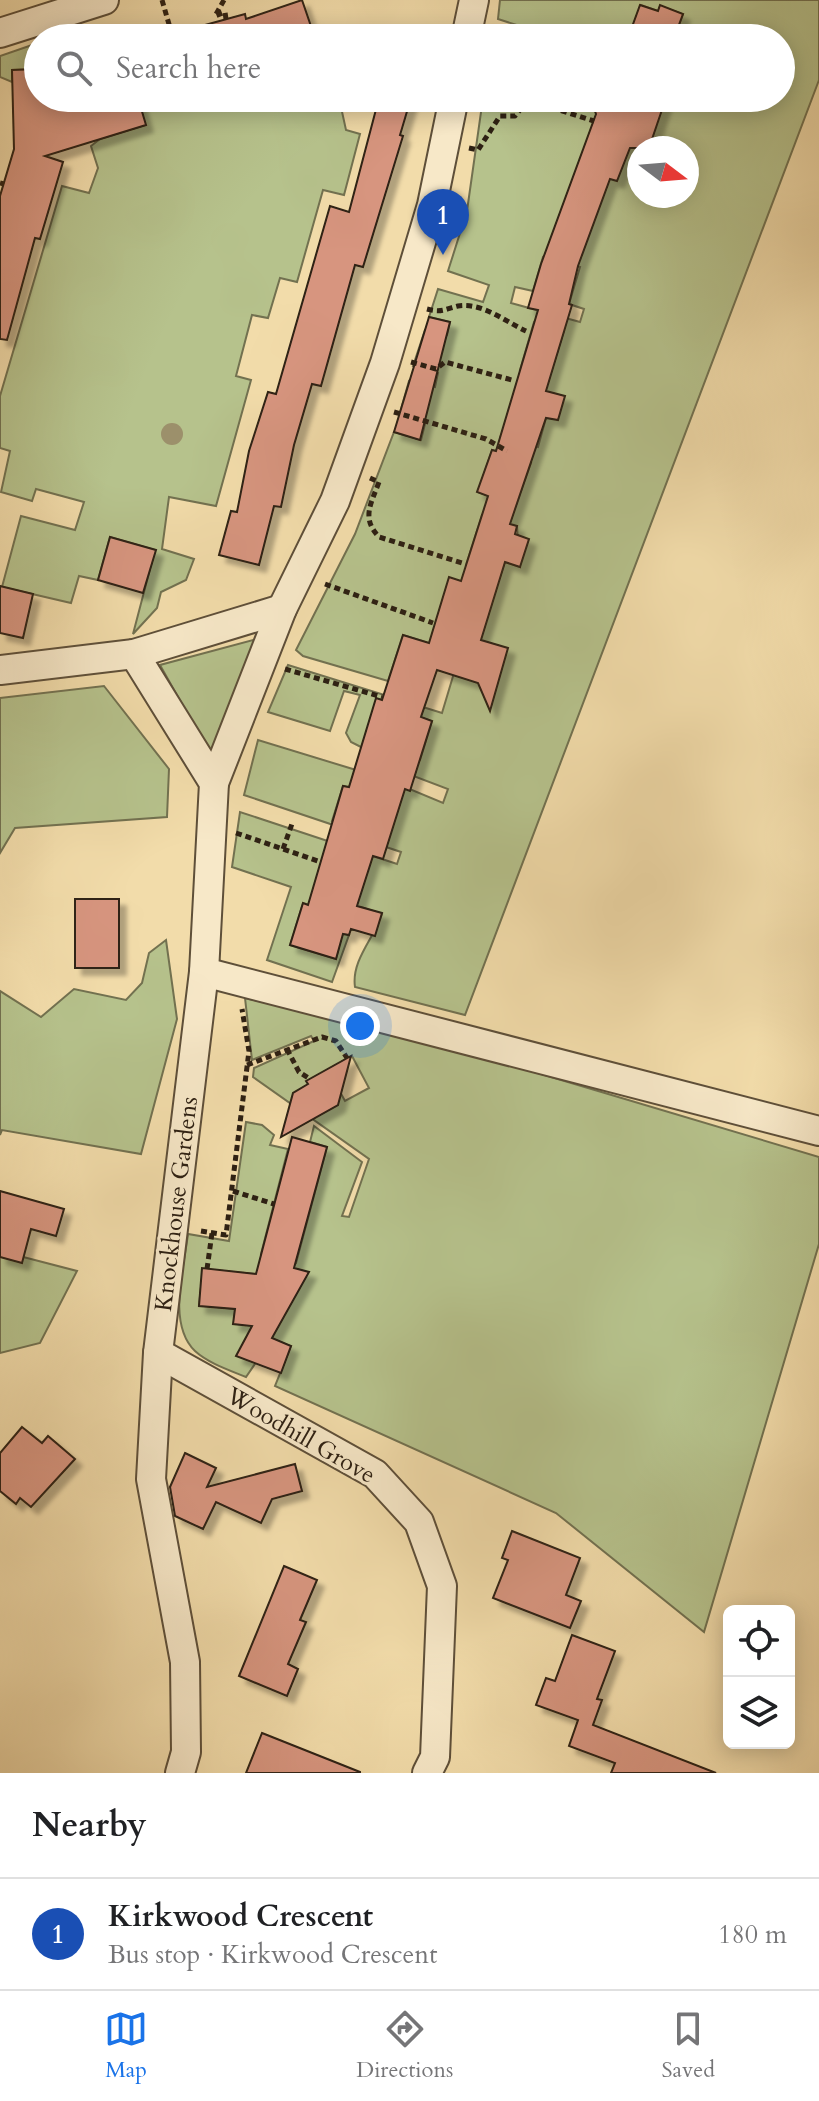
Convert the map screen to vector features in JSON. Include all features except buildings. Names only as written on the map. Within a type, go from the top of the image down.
[{"type":"street","points":[[0,33],[66,5],[104,0]]},
{"type":"street","points":[[469,24],[474,0]]},
{"type":"street","name":"Knockhouse Gardens","points":[[180,1773],[186,1752],[185,1662],[151,1479],[158,1353],[173,1227],[217,975],[212,825],[214,783],[282,609],[346,470],[370,405],[432,205],[451,112]]},
{"type":"street","points":[[0,670],[134,654],[282,609]]},
{"type":"street","points":[[134,654],[214,783]]},
{"type":"street","points":[[217,975],[819,1131]]},
{"type":"street","name":"Woodhill Grove","points":[[158,1353],[375,1474],[419,1522],[442,1586],[435,1757],[427,1773]]},
{"type":"path","points":[[162,0],[169,24]]},
{"type":"path","points":[[224,0],[215,16],[225,12],[226,19]]},
{"type":"path","points":[[445,144],[478,150],[500,116],[515,116],[518,112]]},
{"type":"path","points":[[566,112],[594,121]]},
{"type":"path","points":[[403,303],[444,313],[460,306],[500,315],[526,331]]},
{"type":"path","points":[[387,355],[436,369],[445,362],[512,380]]},
{"type":"path","points":[[370,405],[486,439],[507,451]]},
{"type":"path","points":[[346,470],[379,482],[367,514],[370,527],[379,537],[462,563]]},
{"type":"path","points":[[301,571],[335,590],[433,623]]},
{"type":"path","points":[[261,661],[382,697]]},
{"type":"path","points":[[283,849],[293,821]]},
{"type":"path","points":[[212,825],[321,862]]},
{"type":"path","points":[[173,1227],[226,1235],[247,1065],[242,1007],[217,975]]},
{"type":"path","points":[[247,1065],[313,1038],[330,1038],[347,1058]]},
{"type":"path","points":[[287,1049],[299,1072],[310,1079]]},
{"type":"path","points":[[233,1191],[274,1204]]},
{"type":"path","points":[[207,1269],[212,1233]]},
{"type":"green space","points":[[500,0],[819,0],[819,80],[465,1015],[355,987],[360,958],[382,914],[361,907],[354,930],[351,930],[354,919],[303,903],[290,945],[336,959],[339,947],[332,944],[335,931],[349,935],[332,982],[267,960],[291,887],[232,867],[240,812],[397,864],[401,852],[377,844],[378,840],[244,795],[258,740],[356,770],[350,788],[343,786],[332,821],[389,839],[388,780],[443,803],[448,789],[395,769],[403,755],[420,760],[432,721],[416,716],[361,747],[351,742],[346,733],[360,695],[344,691],[330,731],[268,712],[288,665],[442,713],[460,653],[403,635],[388,681],[303,656],[296,650],[355,534],[394,432],[421,440],[425,424],[399,416],[409,381],[435,387],[438,373],[413,366],[425,330],[447,335],[450,322],[429,317],[438,289],[483,302],[489,285],[448,271],[467,211],[481,112],[795,112],[795,24],[679,24],[683,14],[660,6],[658,11],[641,5],[634,24],[514,24],[498,19]],"holes":[[[543,257],[580,267],[569,304],[584,309],[580,322],[511,303],[515,287],[533,291]],[[534,322],[564,331],[549,379],[520,370]],[[552,396],[538,447],[501,436]],[[492,450],[531,463],[516,505],[478,492]],[[482,515],[517,527],[520,567],[505,562],[500,577],[466,565]]]},
{"type":"green space","points":[[24,48],[24,70],[12,70],[12,82],[0,77],[0,56]]},
{"type":"green space","points":[[142,112],[342,112],[346,130],[360,134],[344,195],[323,190],[297,282],[280,278],[268,318],[252,315],[236,376],[251,380],[216,506],[169,497],[162,549],[194,559],[186,580],[161,592],[157,608],[133,634],[155,550],[110,537],[98,580],[79,576],[71,603],[2,587],[21,516],[75,530],[84,502],[36,489],[32,501],[1,492],[10,451],[0,448],[0,396],[62,186],[89,193],[98,168],[91,146],[100,139],[145,125]]},
{"type":"green space","points":[[257,639],[210,754],[160,665]]},
{"type":"green space","points":[[104,686],[169,769],[167,817],[15,828],[0,853],[0,698]]},
{"type":"green space","points":[[166,940],[177,1019],[141,1154],[2,1130],[0,1135],[0,991],[41,1017],[74,989],[126,1000],[142,983],[149,953]]},
{"type":"green space","points":[[245,998],[424,1039],[819,1157],[819,1244],[704,1632],[556,1513],[275,1386],[291,1346],[272,1339],[246,1377],[212,1363],[186,1340],[179,1311],[188,1234],[229,1241],[246,1122],[262,1125],[274,1135],[270,1145],[288,1149],[261,1254],[296,1263],[327,1147],[310,1142],[314,1126],[362,1162],[342,1216],[349,1217],[369,1159],[253,1077],[254,1068],[314,1041],[311,1036],[252,1060]],"holes":[[[352,1056],[369,1088],[345,1101],[328,1070]],[[203,1269],[255,1274],[253,1293],[234,1324],[235,1309],[199,1305]]]},
{"type":"green space","points":[[0,1251],[77,1271],[40,1343],[0,1353]]},
{"type":"place","name":"Kirkwood Crescent","points":[[443,255]]}]
